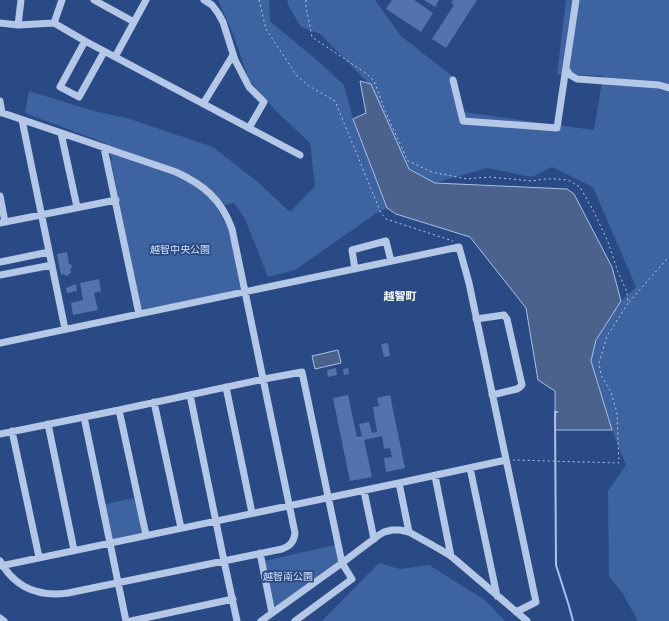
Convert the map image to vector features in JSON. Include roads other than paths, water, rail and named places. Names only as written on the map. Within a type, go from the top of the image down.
[{"type":"street","points":[[18,25],[21,0]]},
{"type":"street","points":[[54,23],[62,0]]},
{"type":"street","points":[[94,0],[134,22]]},
{"type":"street","points":[[115,57],[146,0]]},
{"type":"street","points":[[204,0],[212,5],[218,13],[223,22],[233,55],[249,87],[264,102],[249,128]]},
{"type":"street","points":[[453,80],[463,122],[557,128],[576,0]]},
{"type":"street","points":[[0,23],[18,25],[54,23],[104,52],[300,155]]},
{"type":"street","points":[[85,41],[60,87],[79,97],[104,52]]},
{"type":"street","points":[[203,104],[233,55]]},
{"type":"street","points":[[566,69],[570,75],[577,79],[669,88]]},
{"type":"street","points":[[0,100],[1,113],[176,172],[199,184],[218,202],[225,212],[232,229],[264,379],[290,505],[295,533],[295,538],[292,543],[288,547],[282,549],[68,593],[47,594],[32,590],[20,584],[10,576],[1,564],[110,543],[216,520],[252,513],[290,505],[328,497],[364,491],[506,460]]},
{"type":"street","points":[[22,120],[65,329]]},
{"type":"street","points":[[61,133],[77,207]]},
{"type":"street","points":[[104,148],[139,314]]},
{"type":"street","points":[[0,196],[3,222],[116,200]]},
{"type":"street","points":[[355,269],[352,250],[386,241],[391,261]]},
{"type":"street","points":[[0,343],[459,247],[469,283],[536,602],[516,612]]},
{"type":"street","points":[[0,262],[49,252]]},
{"type":"street","points":[[0,275],[52,264]]},
{"type":"street","points":[[476,319],[506,316],[522,386],[520,388],[492,395]]},
{"type":"street","points":[[0,434],[302,372],[342,563],[352,579],[295,621]]},
{"type":"street","points":[[226,387],[252,513]]},
{"type":"street","points":[[190,395],[237,621]]},
{"type":"street","points":[[154,402],[181,528]]},
{"type":"street","points":[[119,410],[146,535]]},
{"type":"street","points":[[84,417],[126,621]]},
{"type":"street","points":[[48,424],[74,550]]},
{"type":"street","points":[[12,431],[39,557]]},
{"type":"street","points":[[470,468],[497,596]]},
{"type":"street","points":[[435,476],[451,556]]},
{"type":"street","points":[[399,483],[409,532]]},
{"type":"street","points":[[364,491],[374,539]]},
{"type":"street","points":[[261,621],[384,532],[400,530],[409,532],[451,556],[527,621]]},
{"type":"street","points":[[260,553],[272,613]]},
{"type":"street","points":[[131,621],[233,599]]},
{"type":"street","points":[[0,618],[4,621]]},
{"type":"waterway","points":[[557,412],[555,412],[556,565],[573,621]]},
{"type":"district","name":"越智町","points":[[400,296]]},
{"type":"park label","name":"越智中央公園","points":[[180,249]]},
{"type":"park label","name":"越智南公園","points":[[288,576]]}]
